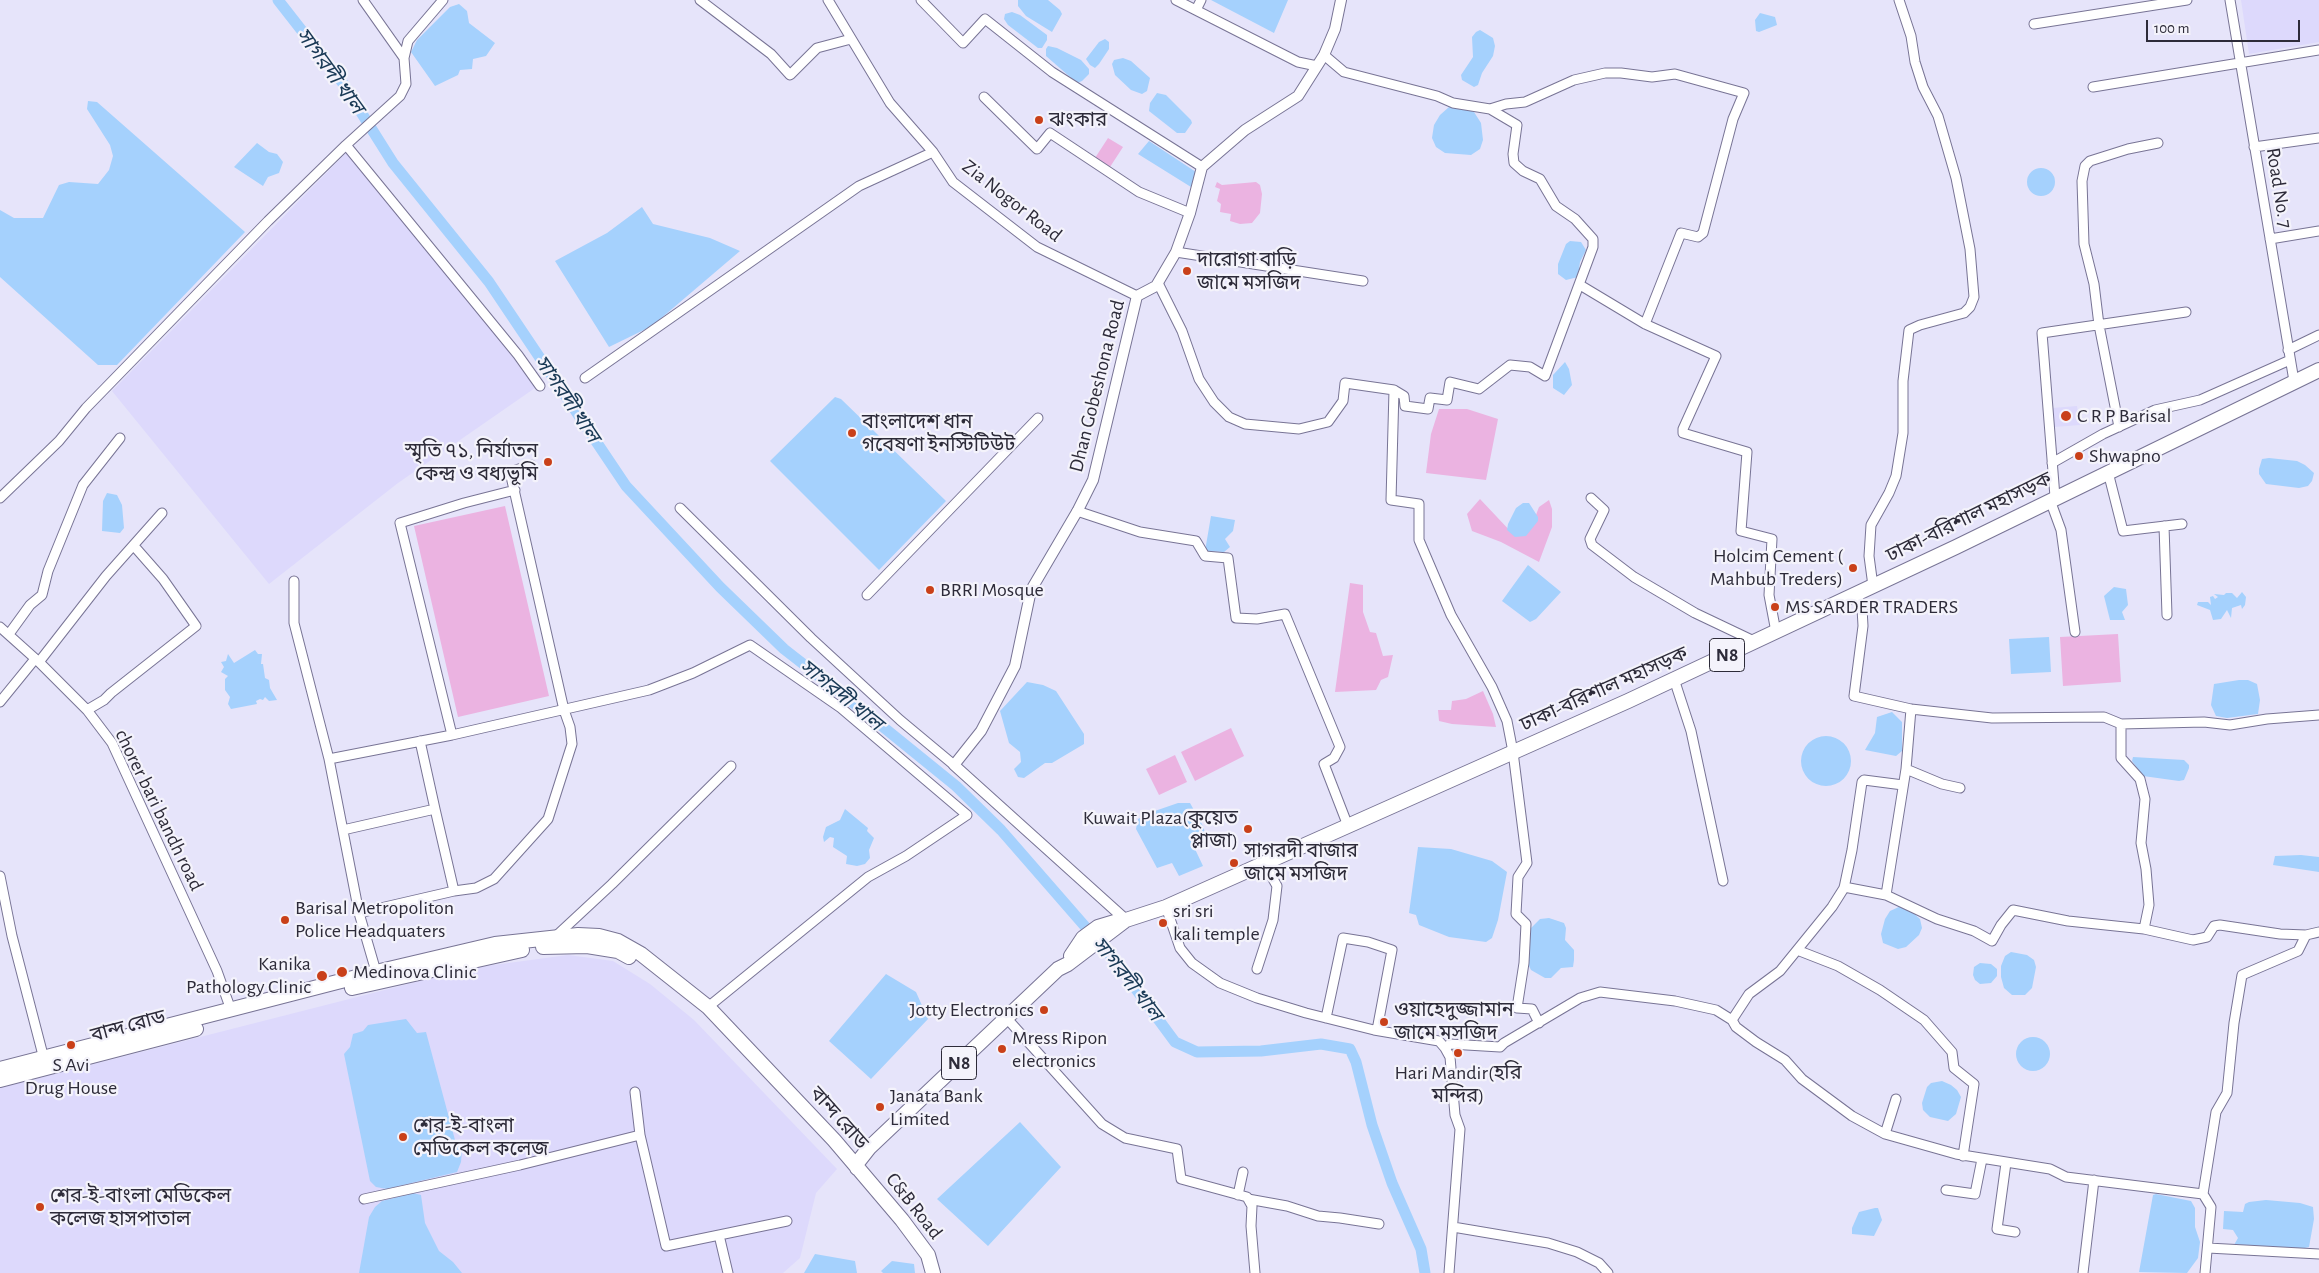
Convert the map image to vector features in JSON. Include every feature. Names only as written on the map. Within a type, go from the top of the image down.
[{"type":"highway","name":"ঢাকা-বরিশাল মহাসড়ক","points":[[1126,920],[1166,907],[1674,680],[2319,370]]},
{"type":"highway","name":"N8","points":[[857,1168],[1062,975],[1075,949],[1089,947],[1126,920]]},
{"type":"highway","name":"N8","points":[[1106,933],[1110,922],[1126,920]]},
{"type":"highway","name":"বান্দ রোড","points":[[0,1080],[495,944],[555,937],[599,936],[618,941],[641,954],[708,1007],[834,1140],[857,1168]]},
{"type":"highway","name":"বান্দ রোড","points":[[0,1069],[231,1010],[378,977],[535,948],[587,946],[618,951],[633,960],[700,1013],[822,1138],[857,1168]]},
{"type":"highway","name":"N8","points":[[857,1168],[858,1162],[869,1148],[1058,968],[1087,959],[1089,947]]},
{"type":"highway","name":"C&B Road","points":[[857,1168],[913,1233],[928,1255],[933,1273]]},
{"type":"street","points":[[363,0],[404,58]]},
{"type":"street","points":[[0,498],[59,441],[86,408],[180,311],[349,142],[400,96],[406,84],[404,58],[408,41],[443,0]]},
{"type":"street","points":[[700,0],[771,54],[790,74],[817,48],[851,38]]},
{"type":"street","name":"Zia Nogor Road","points":[[828,0],[890,103],[934,152],[953,182],[1037,248],[1137,296]]},
{"type":"street","points":[[921,0],[963,43],[985,19],[1052,72],[1202,167],[1245,130],[1298,96],[1324,55],[1335,29],[1341,0]]},
{"type":"street","points":[[1176,0],[1298,62],[1317,66]]},
{"type":"street","points":[[1196,10],[1200,0]]},
{"type":"street","points":[[1873,586],[1869,556],[1871,525],[1890,494],[1896,476],[1903,433],[1903,380],[1909,330],[1920,325],[1964,314],[1970,307],[1974,297],[1970,250],[1956,178],[1938,116],[1923,87],[1915,62],[1911,36],[1899,0]]},
{"type":"street","points":[[2034,24],[2187,0]]},
{"type":"street","name":"Road No. 7","points":[[2230,0],[2294,381]]},
{"type":"street","points":[[2093,88],[2319,50]]},
{"type":"street","points":[[1158,283],[1182,331],[1199,379],[1214,402],[1229,418],[1245,424],[1299,429],[1328,422],[1343,401],[1345,383],[1394,390],[1404,396],[1405,406],[1428,409],[1430,398],[1447,400],[1450,382],[1479,390],[1510,365],[1530,367],[1545,376],[1580,285],[1593,247],[1593,239],[1575,219],[1556,206],[1540,180],[1523,171],[1514,163],[1513,154],[1517,125],[1490,109],[1453,103],[1437,96],[1344,72],[1324,55]]},
{"type":"street","points":[[1490,109],[1506,104],[1525,102],[1574,80],[1605,73],[1652,77],[1675,74],[1744,93],[1732,120],[1703,233],[1698,237],[1681,233],[1645,324]]},
{"type":"street","points":[[984,97],[1037,148],[1050,133],[1139,192],[1190,214]]},
{"type":"street","points":[[2254,147],[2319,138]]},
{"type":"street","points":[[349,142],[518,355],[540,386]]},
{"type":"street","points":[[2118,427],[2099,325],[2094,284],[2084,244],[2082,181],[2086,166],[2090,162],[2128,149],[2158,144]]},
{"type":"street","points":[[585,378],[858,186],[934,152]]},
{"type":"street","name":"Dhan Gobeshona Road","points":[[954,765],[981,731],[1014,666],[1031,590],[1078,512],[1093,480],[1137,296],[1158,283],[1176,252],[1190,214],[1202,167]]},
{"type":"street","points":[[2270,239],[2319,231]]},
{"type":"street","points":[[1176,252],[1363,281]]},
{"type":"street","points":[[1580,285],[1645,324],[1716,356],[1683,429],[1683,433],[1746,452],[1741,531],[1772,540],[1769,595],[1776,632]]},
{"type":"street","points":[[2075,632],[2061,530],[2052,499],[2052,464],[2042,333],[2186,312]]},
{"type":"street","points":[[2052,464],[2103,434],[2154,410],[2200,400],[2289,355],[2319,334]]},
{"type":"street","points":[[1394,390],[1391,500],[1420,504],[1419,540],[1451,615],[1492,687],[1507,721],[1513,752],[1527,863],[1518,877],[1516,914],[1526,924],[1524,963],[1518,1008],[1532,1009],[1539,1023]]},
{"type":"street","points":[[867,596],[1038,418]]},
{"type":"street","points":[[9,634],[30,605],[42,595],[48,571],[83,486],[110,451],[112,445],[120,438]]},
{"type":"street","points":[[359,913],[454,891],[476,888],[494,880],[548,819],[572,744],[570,727],[564,710],[510,472],[532,465]]},
{"type":"street","points":[[2108,472],[2122,531],[2182,524]]},
{"type":"street","points":[[452,735],[400,523],[464,503],[515,490]]},
{"type":"street","points":[[1591,498],[1604,510],[1590,539],[1592,545],[1634,577],[1680,604],[1756,642]]},
{"type":"street","points":[[680,508],[811,638],[900,720],[954,765],[1126,920]]},
{"type":"street","points":[[1078,512],[1140,532],[1196,541],[1205,556],[1228,558],[1236,618],[1257,619],[1285,614],[1340,747],[1334,758],[1324,764],[1348,826]]},
{"type":"street","points":[[0,702],[102,580],[162,513]]},
{"type":"street","points":[[2164,526],[2167,615]]},
{"type":"street","points":[[87,710],[104,700],[196,626],[163,579],[134,546]]},
{"type":"street","points":[[294,580],[294,623],[329,759],[359,913],[378,977]]},
{"type":"street","points":[[1856,594],[1862,608],[1864,626],[1854,696],[1911,709],[1992,718],[2104,716],[2122,724],[2204,722],[2230,724],[2268,719],[2319,716]]},
{"type":"street","name":"chorer bari bandh road","points":[[0,627],[37,660],[87,710],[112,742],[217,971],[231,1010]]},
{"type":"street","points":[[329,759],[452,735],[649,690],[693,673],[750,645],[841,708],[967,815],[906,856],[868,877],[708,1007]]},
{"type":"street","points":[[1674,680],[1691,731],[1723,881]]},
{"type":"street","points":[[1886,895],[1906,769],[1911,709]]},
{"type":"street","points":[[2122,724],[2121,758],[2140,779],[2145,799],[2142,843],[2149,905],[2144,929]]},
{"type":"street","points":[[420,741],[454,891]]},
{"type":"street","points":[[555,937],[643,854],[731,766]]},
{"type":"street","points":[[1906,769],[1942,784],[1960,788]]},
{"type":"street","points":[[1732,1020],[1749,994],[1780,971],[1832,907],[1844,887],[1852,850],[1862,782],[1864,780],[1903,785]]},
{"type":"street","points":[[343,830],[435,809]]},
{"type":"street","points":[[1257,968],[1272,920],[1277,886],[1264,863]]},
{"type":"street","points":[[0,876],[12,936],[44,1058]]},
{"type":"street","points":[[1844,887],[1886,895],[1937,919],[1974,931],[1992,942],[2001,925],[2013,910],[2068,921],[2144,929],[2193,940],[2207,937],[2214,926],[2220,925],[2280,934],[2306,935],[2319,932]]},
{"type":"street","points":[[1166,907],[1180,948],[1192,963],[1220,983],[1257,998],[1326,1018],[1377,1030],[1439,1041],[1450,1057],[1455,1115],[1460,1129],[1449,1273]]},
{"type":"street","points":[[2206,1273],[2211,1208],[2203,1194],[2216,1112],[2229,1086],[2234,1023],[2242,975],[2298,951],[2306,935]]},
{"type":"street","points":[[1326,1018],[1343,938],[1368,942],[1392,950],[1377,1030]]},
{"type":"street","points":[[1797,950],[1838,966],[1880,990],[1924,1020],[1952,1052],[1954,1068],[1974,1084],[1964,1156]]},
{"type":"street","points":[[1444,1048],[1450,1044],[1500,1047],[1504,1042],[1580,998],[1600,992],[1675,1001],[1716,1010],[1732,1020],[1736,1027],[1785,1060],[1802,1079],[1852,1116],[1885,1134],[1964,1156],[2050,1169],[2066,1177],[2203,1194]]},
{"type":"street","points":[[1010,1023],[1102,1124],[1125,1138],[1177,1149],[1181,1179],[1238,1195],[1248,1200],[1287,1206],[1318,1216],[1379,1224]]},
{"type":"street","points":[[635,1092],[640,1134],[666,1246],[787,1222]]},
{"type":"street","points":[[1885,1134],[1896,1099]]},
{"type":"street","points":[[364,1199],[520,1164],[640,1134]]},
{"type":"street","points":[[1946,1190],[1975,1194],[1982,1159]]},
{"type":"street","points":[[2006,1163],[1997,1229],[2015,1232]]},
{"type":"street","points":[[1238,1195],[1243,1172]]},
{"type":"street","points":[[2083,1273],[2094,1180]]},
{"type":"street","points":[[1248,1200],[1252,1206],[1251,1226],[1255,1273]]},
{"type":"street","points":[[1452,1227],[1548,1243],[1577,1252],[1599,1263],[1608,1273]]},
{"type":"street","points":[[719,1235],[728,1273]]},
{"type":"street","points":[[2208,1248],[2319,1254]]},
{"type":"shaded area","points":[[2241,0],[2319,0],[2319,42],[2249,54]]},
{"type":"shaded area","points":[[1108,138],[1123,147],[1110,167],[1095,158]]},
{"type":"shaded area","points":[[349,150],[493,330],[535,388],[398,483],[269,584],[112,391]]},
{"type":"shaded area","points":[[1217,182],[1222,185],[1256,182],[1260,185],[1262,194],[1260,213],[1252,223],[1240,224],[1230,221],[1231,214],[1220,212],[1221,204],[1217,201],[1220,189],[1215,187]]},
{"type":"shaded area","name":"C R P Barisal","points":[[2077,406],[2080,425],[2054,427],[2052,408]]},
{"type":"shaded area","points":[[1439,409],[1467,409],[1498,419],[1486,480],[1426,473],[1431,434]]},
{"type":"shaded area","points":[[1480,499],[1513,534],[1531,528],[1539,507],[1549,500],[1552,509],[1552,527],[1539,562],[1501,542],[1472,531],[1467,514]]},
{"type":"shaded area","points":[[505,506],[549,696],[458,717],[414,526]]},
{"type":"shaded area","points":[[1350,583],[1363,585],[1363,612],[1370,632],[1376,633],[1383,656],[1393,655],[1388,677],[1381,680],[1376,690],[1335,692]]},
{"type":"shaded area","points":[[2118,634],[2121,682],[2063,686],[2060,637]]},
{"type":"shaded area","points":[[1483,691],[1493,714],[1496,727],[1452,724],[1439,721],[1438,710],[1451,710],[1452,701],[1466,699]]},
{"type":"shaded area","points":[[1231,728],[1244,756],[1195,781],[1181,752]]},
{"type":"shaded area","points":[[1175,755],[1187,782],[1159,795],[1146,769]]},
{"type":"shaded area","name":"শের-ই-বাংলা মেডিকেল কলেজ","points":[[568,955],[613,961],[650,984],[694,1020],[837,1169],[816,1193],[800,1258],[783,1273],[0,1273],[0,1088],[471,968]]},
{"type":"water","points":[[1018,0],[1048,0],[1060,10],[1062,14],[1052,32],[1026,16],[1018,6]]},
{"type":"water","points":[[1211,0],[1288,0],[1274,33]]},
{"type":"water","points":[[459,4],[467,11],[469,23],[495,43],[486,56],[473,59],[472,69],[460,70],[458,75],[435,86],[411,52],[417,40],[450,7]]},
{"type":"water","points":[[1012,12],[1020,15],[1047,35],[1047,40],[1042,48],[1038,48],[1008,25],[1004,19],[1005,14]]},
{"type":"water","points":[[1760,13],[1775,17],[1777,25],[1759,32],[1756,31],[1755,20]]},
{"type":"water","points":[[1480,30],[1493,38],[1495,46],[1493,56],[1482,73],[1478,85],[1474,87],[1462,80],[1461,75],[1473,57],[1472,37]]},
{"type":"water","points":[[1105,39],[1109,42],[1109,49],[1095,68],[1086,59],[1099,42]]},
{"type":"water","points":[[1048,46],[1057,48],[1081,60],[1089,69],[1089,74],[1077,83],[1046,56]]},
{"type":"water","points":[[1123,58],[1131,61],[1150,78],[1147,91],[1142,94],[1131,90],[1115,75],[1112,64],[1114,60]]},
{"type":"water","points":[[1157,93],[1166,95],[1191,120],[1192,123],[1185,133],[1177,133],[1149,111],[1150,103]]},
{"type":"water","points":[[88,101],[97,102],[245,232],[117,365],[98,365],[0,277],[0,210],[14,218],[43,218],[59,185],[69,182],[98,184],[109,170],[113,156],[110,145],[87,109]]},
{"type":"water","points":[[1458,105],[1474,112],[1481,123],[1483,140],[1480,149],[1471,155],[1445,153],[1436,147],[1432,138],[1434,125],[1440,115],[1449,107]]},
{"type":"water","points":[[1149,141],[1196,172],[1191,187],[1138,154]]},
{"type":"water","points":[[257,143],[269,152],[277,154],[283,162],[279,173],[268,177],[263,186],[234,167]]},
{"type":"water","points":[[2041,168],[2051,172],[2055,182],[2051,192],[2041,196],[2031,192],[2027,182],[2031,172]]},
{"type":"water","points":[[642,207],[653,224],[710,238],[740,251],[652,326],[609,347],[555,261],[607,233]]},
{"type":"water","points":[[1570,241],[1581,242],[1586,250],[1580,262],[1578,277],[1566,280],[1558,274],[1558,264],[1566,244]]},
{"type":"water","points":[[1565,362],[1569,369],[1572,385],[1564,395],[1553,388],[1553,375]]},
{"type":"water","points":[[835,397],[841,399],[946,501],[879,570],[770,461]]},
{"type":"water","points":[[2262,459],[2297,461],[2305,465],[2314,473],[2312,481],[2308,486],[2299,488],[2266,484],[2259,474],[2259,469]]},
{"type":"water","points":[[107,493],[117,495],[122,505],[124,528],[120,533],[102,531],[103,501]]},
{"type":"water","points":[[1523,503],[1529,503],[1538,517],[1538,521],[1526,536],[1515,537],[1507,530],[1508,524],[1516,508]]},
{"type":"water","points":[[1211,516],[1235,520],[1233,531],[1225,539],[1230,547],[1224,552],[1205,551]]},
{"type":"water","points":[[1528,565],[1561,592],[1536,619],[1530,622],[1502,601]]},
{"type":"water","points":[[2114,587],[2126,589],[2128,605],[2122,612],[2125,620],[2110,620],[2104,596]]},
{"type":"water","points":[[2242,592],[2246,597],[2245,605],[2242,609],[2241,605],[2232,608],[2231,618],[2227,610],[2221,619],[2213,620],[2210,610],[2197,605],[2198,602],[2208,602],[2211,605],[2210,597],[2213,596],[2215,599],[2218,597],[2214,594],[2224,595],[2232,593],[2237,598]]},
{"type":"water","points":[[2049,637],[2051,672],[2011,674],[2009,639]]},
{"type":"water","points":[[255,650],[258,654],[262,654],[261,664],[263,664],[265,678],[269,680],[270,688],[277,700],[269,701],[265,697],[263,700],[256,701],[257,704],[231,709],[228,704],[230,697],[225,690],[225,679],[228,676],[221,672],[224,667],[221,662],[226,661],[228,654],[234,663]]},
{"type":"water","points":[[2248,680],[2257,684],[2260,700],[2258,714],[2227,718],[2216,716],[2211,705],[2214,684]]},
{"type":"water","points":[[1027,682],[1043,685],[1056,691],[1084,734],[1084,744],[1052,763],[1045,763],[1024,778],[1018,777],[1014,769],[1021,762],[1020,752],[1009,743],[1000,711]]},
{"type":"water","points":[[1892,712],[1902,722],[1902,751],[1896,756],[1865,750],[1875,733],[1877,717]]},
{"type":"water","points":[[1826,736],[1836,738],[1844,743],[1849,751],[1851,761],[1849,771],[1844,779],[1836,784],[1826,786],[1816,784],[1808,779],[1803,771],[1801,761],[1803,751],[1808,743],[1816,738]]},
{"type":"water","points":[[2133,757],[2184,760],[2189,765],[2189,768],[2184,780],[2179,781],[2143,776],[2132,761]]},
{"type":"water","points":[[1178,803],[1190,803],[1203,826],[1206,836],[1196,843],[1195,849],[1203,866],[1179,876],[1172,863],[1157,868],[1136,829],[1138,819]]},
{"type":"water","points":[[845,809],[868,828],[867,831],[874,838],[869,850],[870,858],[865,864],[857,866],[846,864],[847,856],[833,847],[834,838],[830,837],[824,842],[823,837],[826,827],[840,820]]},
{"type":"water","points":[[1418,847],[1451,849],[1492,861],[1507,872],[1498,920],[1492,938],[1486,942],[1449,937],[1419,925],[1416,915],[1409,913]]},
{"type":"water","points":[[2301,855],[2319,857],[2319,872],[2273,865],[2275,856]]},
{"type":"water","points":[[1901,906],[1911,911],[1920,919],[1922,928],[1919,935],[1906,947],[1898,949],[1883,943],[1881,934],[1885,919],[1890,911]]},
{"type":"water","points":[[1549,918],[1564,923],[1566,928],[1565,940],[1574,950],[1574,960],[1573,967],[1561,968],[1551,978],[1545,978],[1531,970],[1529,966],[1528,935],[1531,928],[1540,919]]},
{"type":"water","points":[[2011,952],[2027,955],[2034,960],[2036,967],[2032,988],[2025,995],[2012,995],[2004,988],[2001,966],[2005,956]]},
{"type":"water","points":[[1980,963],[1991,964],[1997,969],[1997,976],[1991,983],[1980,984],[1975,980],[1973,975],[1974,967]]},
{"type":"water","points":[[886,974],[916,992],[928,1019],[871,1079],[829,1041]]},
{"type":"water","points":[[406,1019],[417,1033],[426,1032],[455,1140],[462,1150],[461,1162],[457,1172],[387,1189],[376,1187],[370,1181],[344,1054],[350,1047],[353,1034],[363,1031],[368,1025]]},
{"type":"water","points":[[2033,1037],[2040,1038],[2045,1042],[2049,1047],[2049,1061],[2045,1066],[2040,1070],[2033,1071],[2026,1070],[2021,1066],[2017,1061],[2016,1054],[2017,1047],[2021,1042],[2026,1038]]},
{"type":"water","points":[[1942,1081],[1957,1090],[1961,1097],[1956,1114],[1948,1121],[1930,1117],[1923,1110],[1922,1103],[1927,1087],[1931,1083]]},
{"type":"water","points":[[1020,1122],[1061,1167],[988,1246],[937,1199]]},
{"type":"water","points":[[413,1193],[421,1195],[425,1223],[439,1251],[453,1262],[462,1273],[359,1273],[369,1217],[375,1207],[382,1201]]},
{"type":"water","points":[[2153,1195],[2191,1201],[2195,1208],[2195,1227],[2200,1242],[2198,1258],[2187,1273],[2139,1272]]},
{"type":"water","points":[[2266,1200],[2300,1203],[2313,1207],[2314,1219],[2309,1247],[2301,1249],[2234,1245],[2238,1238],[2233,1230],[2223,1229],[2224,1211],[2243,1212],[2245,1204]]},
{"type":"water","points":[[1878,1208],[1882,1220],[1874,1236],[1852,1234],[1852,1228],[1859,1212]]},
{"type":"water","points":[[815,1254],[855,1261],[857,1273],[804,1273]]},
{"type":"water","points":[[892,1261],[914,1264],[915,1273],[883,1273],[881,1271]]},
{"type":"waterway","name":"সাগরদী খাল","points":[[278,0],[342,82],[393,163],[489,282],[626,486],[720,587],[784,649],[956,786],[1001,830],[1116,962],[1175,1042],[1197,1052],[1261,1051],[1321,1044],[1350,1049],[1356,1062],[1372,1125],[1392,1183],[1421,1249],[1425,1273]]},
{"type":"place","name":"ঝংকার","points":[[1039,120]]},
{"type":"place","name":"দারোগা বাড়ি জামে মসজিদ","points":[[1187,271]]},
{"type":"place","name":"C R P Barisal","points":[[2066,416]]},
{"type":"place","name":"বাংলাদেশ ধান গবেষণা ইনস্টিটিউট","points":[[852,433]]},
{"type":"place","name":"Shwapno","points":[[2079,456]]},
{"type":"place","name":"স্মৃতি ৭১, নির্যাতন কেন্দ্র ও বধ্যভূমি","points":[[548,462]]},
{"type":"place","name":"Holcim Cement ( Mahbub Treders)","points":[[1853,568]]},
{"type":"place","name":"BRRI Mosque","points":[[930,590]]},
{"type":"place","name":"MS SARDER TRADERS","points":[[1775,607]]},
{"type":"place","name":"Kuwait Plaza(কুয়েত প্লাজা)","points":[[1248,829]]},
{"type":"place","name":"সাগরদী বাজার জামে মসজিদ","points":[[1234,863]]},
{"type":"place","name":"Barisal Metropoliton Police Headquaters","points":[[285,920]]},
{"type":"place","name":"sri sri kali temple","points":[[1163,923]]},
{"type":"place","name":"Medinova Clinic","points":[[342,972]]},
{"type":"place","name":"Kanika Pathology Clinic","points":[[322,976]]},
{"type":"place","name":"Jotty Electronics","points":[[1044,1010]]},
{"type":"place","name":"ওয়াহেদুজ্জামান জামে মসজিদ","points":[[1384,1022]]},
{"type":"place","name":"S Avi Drug House","points":[[71,1045]]},
{"type":"place","name":"Mress Ripon electronics","points":[[1002,1049]]},
{"type":"place","name":"Hari Mandir(হরি মন্দির)","points":[[1458,1053]]},
{"type":"place","name":"Janata Bank Limited","points":[[880,1107]]},
{"type":"place","name":"শের-ই-বাংলা মেডিকেল কলেজ","points":[[403,1137]]},
{"type":"place","name":"শের-ই-বাংলা মেডিকেল কলেজ হাসপাতাল","points":[[40,1207]]}]
